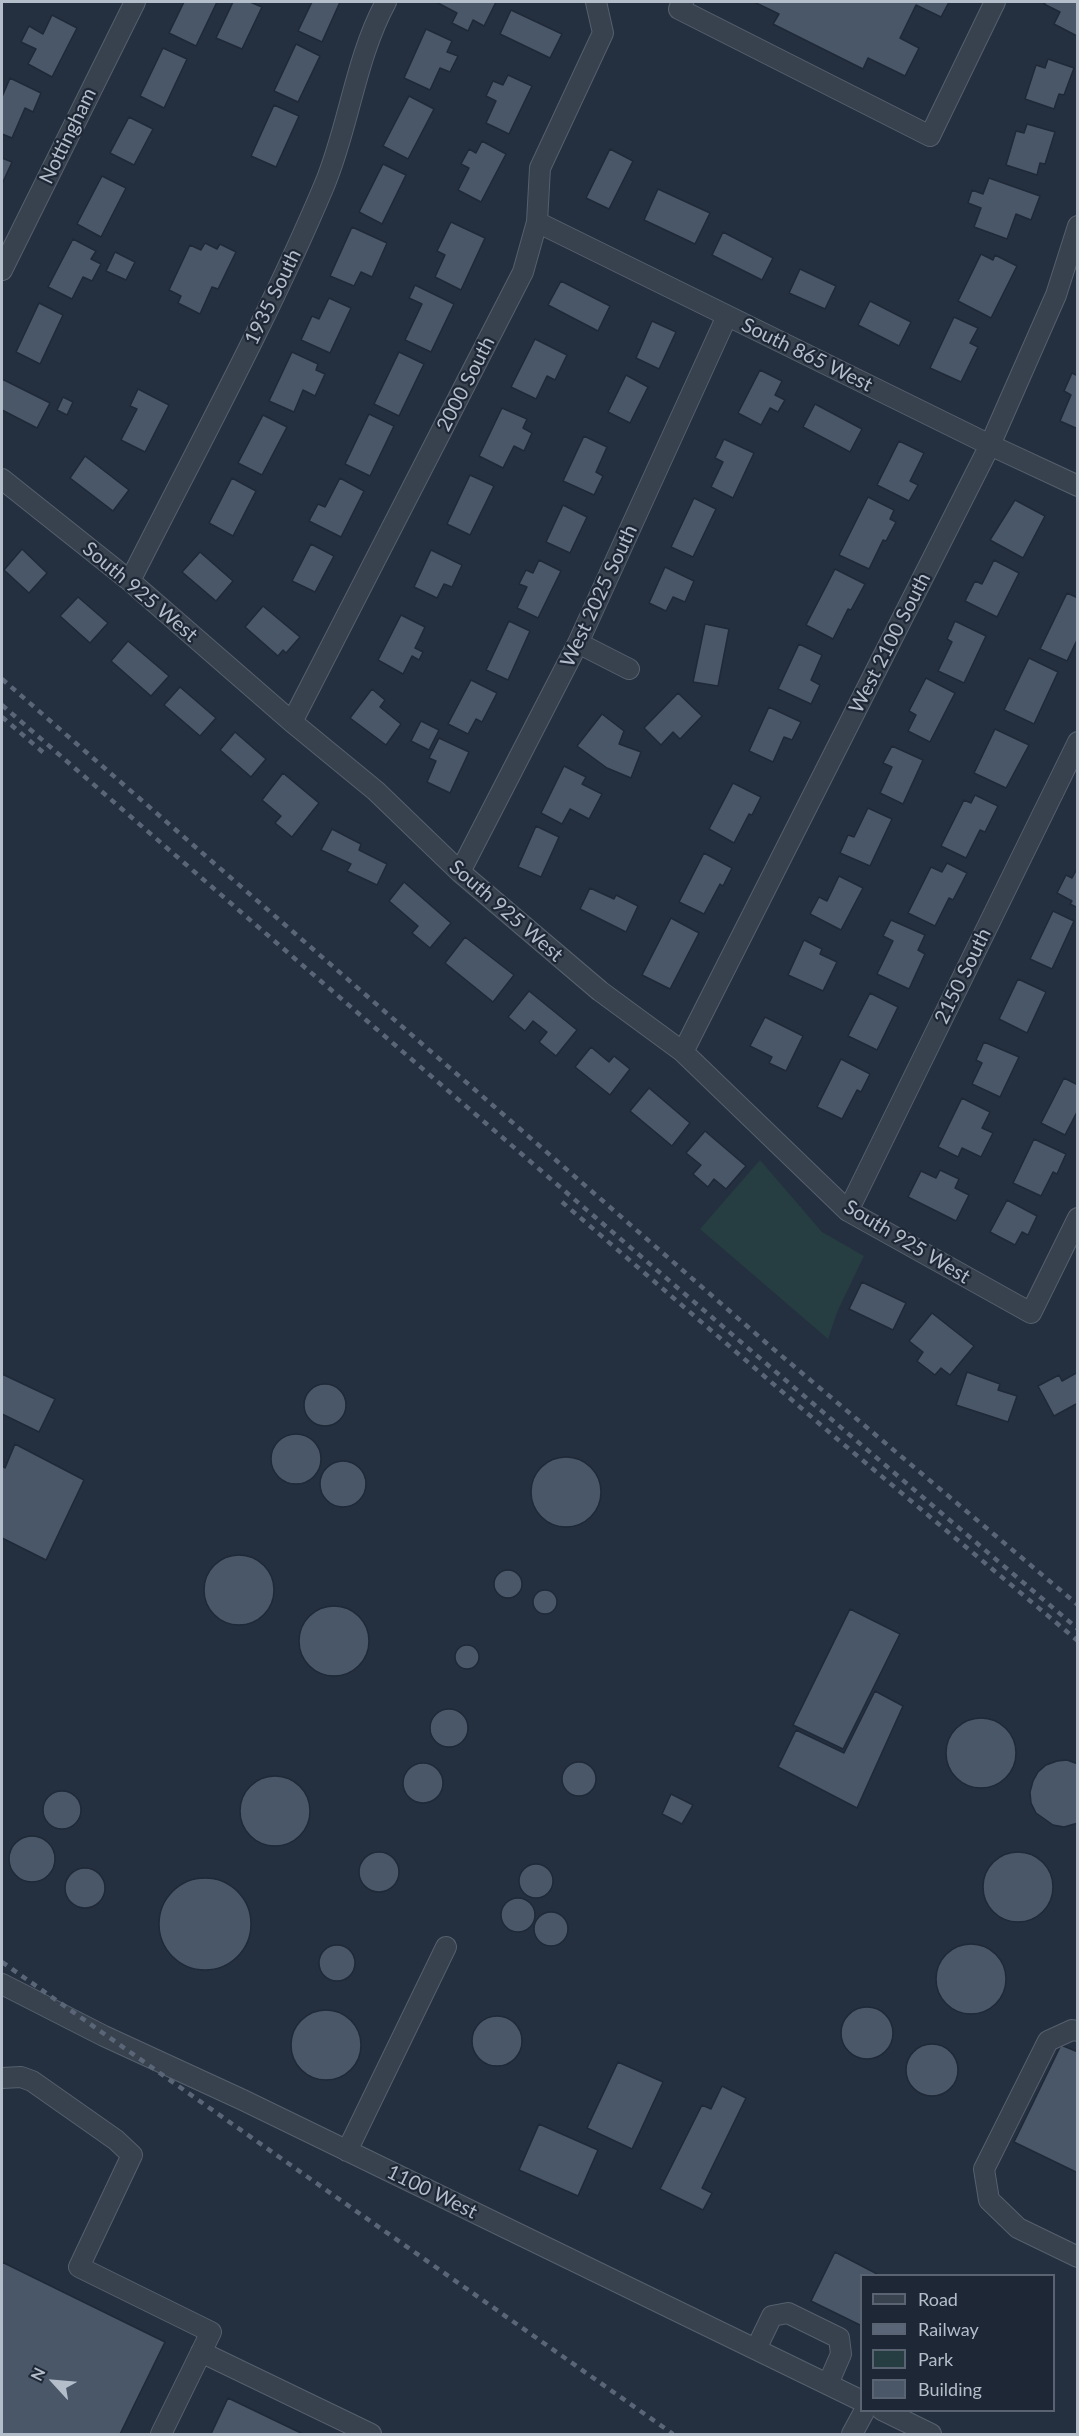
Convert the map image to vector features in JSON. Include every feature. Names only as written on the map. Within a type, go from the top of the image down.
[{"type":"street","name":"Nottingham","points":[[2,270],[135,2]]},
{"type":"street","name":"1935 South","points":[[130,581],[294,256],[328,177],[352,92],[378,15],[386,2]]},
{"type":"street","name":"2000 South","points":[[292,722],[523,272],[537,222],[540,168],[603,33],[596,2]]},
{"type":"street","points":[[683,2],[679,9],[930,136],[994,2]]},
{"type":"street","name":"South 865 West","points":[[537,222],[1077,486]]},
{"type":"street","name":"West 2100 South","points":[[683,1052],[990,445],[1056,296],[1077,226]]},
{"type":"street","name":"West 2025 South","points":[[460,872],[578,643],[728,316]]},
{"type":"street","name":"South 925 West","points":[[2,479],[130,581],[292,722],[376,791],[460,872],[600,992],[683,1052],[848,1211],[1031,1313],[1077,1218]]},
{"type":"street","points":[[578,643],[629,669]]},
{"type":"street","name":"2150 South","points":[[848,1211],[1077,742]]},
{"type":"street","points":[[347,2151],[446,1947]]},
{"type":"street","name":"1100 West","points":[[2,1984],[104,2036],[347,2151],[860,2400]]},
{"type":"street","points":[[1077,2031],[1072,2030],[1048,2041],[984,2169],[989,2200],[1018,2228],[1077,2257]]},
{"type":"street","points":[[2,2078],[21,2077],[32,2081],[116,2140],[132,2155],[79,2267],[211,2332],[161,2434]]},
{"type":"street","points":[[756,2349],[772,2316],[788,2313],[839,2338],[841,2354],[828,2384]]},
{"type":"street","points":[[201,2352],[371,2434]]},
{"type":"street","points":[[858,2432],[864,2412]]},
{"type":"street","points":[[886,2412],[931,2434]]},
{"type":"green space","points":[[760,1160],[822,1232],[864,1256],[838,1310],[828,1339],[700,1229]]},
{"type":"building","points":[[184,2],[217,2],[196,46],[169,33]]},
{"type":"building","points":[[233,2],[250,2],[262,7],[242,49],[216,38]]},
{"type":"building","points":[[312,2],[340,2],[322,42],[298,31]]},
{"type":"building","points":[[436,2],[496,2],[484,26],[473,20],[468,31],[452,23],[457,13]]},
{"type":"building","points":[[754,2],[949,2],[941,17],[916,5],[900,38],[919,48],[905,76],[868,58],[863,69],[773,24],[779,14]]},
{"type":"building","points":[[1046,2],[1078,2],[1077,36],[1054,24],[1060,12],[1044,4]]},
{"type":"building","points":[[511,10],[562,34],[550,58],[500,34]]},
{"type":"building","points":[[52,15],[77,28],[52,77],[28,64],[36,49],[21,42],[29,26],[43,34]]},
{"type":"building","points":[[426,29],[452,41],[447,52],[458,56],[450,72],[440,68],[430,90],[404,78]]},
{"type":"building","points":[[296,44],[320,56],[298,102],[274,91]]},
{"type":"building","points":[[163,48],[187,59],[164,108],[140,96]]},
{"type":"building","points":[[1048,59],[1074,68],[1064,95],[1059,94],[1054,109],[1025,99],[1036,65],[1045,68]]},
{"type":"building","points":[[508,75],[532,86],[509,134],[486,123],[496,101],[486,96],[493,81],[503,85]]},
{"type":"building","points":[[10,78],[41,93],[33,112],[25,108],[12,138],[2,134],[2,97]]},
{"type":"building","points":[[409,96],[434,109],[408,159],[383,146]]},
{"type":"building","points":[[274,105],[299,116],[276,167],[251,156]]},
{"type":"building","points":[[129,117],[153,129],[134,165],[110,153]]},
{"type":"building","points":[[1027,124],[1055,132],[1045,164],[1040,163],[1037,175],[1006,165],[1016,131],[1024,133]]},
{"type":"building","points":[[482,141],[506,154],[481,202],[458,190],[469,168],[461,164],[469,149],[476,153]]},
{"type":"building","points":[[610,149],[633,161],[609,209],[586,198]]},
{"type":"building","points":[[2,158],[12,162],[2,184]]},
{"type":"building","points":[[383,164],[406,175],[382,224],[359,212]]},
{"type":"building","points":[[102,176],[126,188],[101,237],[77,224]]},
{"type":"building","points":[[989,178],[1040,196],[1031,220],[1016,214],[1007,239],[974,227],[981,208],[968,203],[972,190],[983,194]]},
{"type":"building","points":[[658,189],[710,213],[695,244],[644,220]]},
{"type":"building","points":[[451,222],[485,238],[461,290],[435,277],[445,255],[437,251]]},
{"type":"building","points":[[352,227],[387,243],[372,277],[361,272],[354,286],[330,276]]},
{"type":"building","points":[[723,232],[773,258],[762,280],[712,255]]},
{"type":"building","points":[[73,239],[96,251],[91,259],[101,264],[92,281],[83,277],[72,299],[48,287]]},
{"type":"building","points":[[205,243],[217,249],[220,244],[236,252],[218,289],[212,287],[200,314],[178,303],[181,296],[169,290],[190,245],[201,250]]},
{"type":"building","points":[[115,252],[135,262],[126,280],[106,271]]},
{"type":"building","points":[[981,254],[993,260],[995,255],[1017,266],[991,318],[958,301]]},
{"type":"building","points":[[800,269],[836,286],[825,309],[789,293]]},
{"type":"building","points":[[561,281],[610,306],[598,331],[548,305]]},
{"type":"building","points":[[415,285],[454,304],[431,352],[405,340],[422,304],[409,298]]},
{"type":"building","points":[[329,298],[351,308],[330,353],[301,340],[312,316],[319,319]]},
{"type":"building","points":[[870,301],[911,322],[899,346],[858,325]]},
{"type":"building","points":[[39,303],[63,315],[40,364],[16,352]]},
{"type":"building","points":[[954,317],[978,328],[970,343],[978,347],[961,382],[930,368]]},
{"type":"building","points":[[652,321],[676,332],[659,369],[636,358]]},
{"type":"building","points":[[535,339],[567,355],[555,380],[547,376],[536,399],[511,387]]},
{"type":"building","points":[[292,352],[318,364],[316,370],[325,374],[315,396],[303,390],[294,412],[269,401]]},
{"type":"building","points":[[399,352],[424,364],[399,416],[374,404]]},
{"type":"building","points":[[760,370],[782,381],[775,395],[785,400],[778,412],[770,408],[761,425],[738,413]]},
{"type":"building","points":[[1072,373],[1078,376],[1078,429],[1060,421],[1071,395],[1064,391]]},
{"type":"building","points":[[626,375],[648,387],[630,423],[608,412]]},
{"type":"building","points":[[2,379],[50,403],[37,428],[2,410]]},
{"type":"building","points":[[138,389],[169,405],[145,452],[121,440],[137,409],[130,406]]},
{"type":"building","points":[[63,397],[73,402],[67,415],[57,410]]},
{"type":"building","points":[[815,404],[862,429],[850,452],[803,427]]},
{"type":"building","points":[[502,408],[527,419],[523,428],[532,433],[524,451],[514,446],[503,468],[479,456]]},
{"type":"building","points":[[369,414],[394,426],[370,476],[345,464]]},
{"type":"building","points":[[263,415],[287,427],[262,475],[238,463]]},
{"type":"building","points":[[584,436],[607,447],[596,472],[603,476],[594,495],[563,481]]},
{"type":"building","points":[[724,439],[754,453],[733,498],[711,487],[723,462],[715,458]]},
{"type":"building","points":[[899,441],[924,453],[910,481],[918,485],[909,501],[877,485]]},
{"type":"building","points":[[85,456],[129,490],[113,511],[70,478]]},
{"type":"building","points":[[470,475],[494,486],[470,535],[447,524]]},
{"type":"building","points":[[232,478],[256,491],[233,536],[209,523]]},
{"type":"building","points":[[340,478],[364,491],[341,537],[309,521],[318,504],[325,507]]},
{"type":"building","points":[[868,497],[894,510],[890,519],[896,522],[886,541],[883,540],[869,569],[839,555]]},
{"type":"building","points":[[694,498],[716,509],[693,557],[671,547]]},
{"type":"building","points":[[1015,500],[1045,516],[1023,558],[990,540]]},
{"type":"building","points":[[563,505],[587,517],[570,553],[546,542]]},
{"type":"building","points":[[311,544],[334,556],[315,592],[292,581]]},
{"type":"building","points":[[22,549],[47,573],[29,593],[4,570]]},
{"type":"building","points":[[431,550],[462,565],[452,587],[444,584],[437,598],[414,587]]},
{"type":"building","points":[[200,552],[233,581],[216,601],[182,572]]},
{"type":"building","points":[[539,560],[561,571],[538,618],[517,608],[527,587],[519,584],[526,570],[533,573]]},
{"type":"building","points":[[994,560],[1019,573],[997,617],[965,601],[975,581],[982,584]]},
{"type":"building","points":[[665,567],[694,581],[685,602],[673,597],[666,611],[649,603]]},
{"type":"building","points":[[835,569],[865,584],[851,610],[848,609],[833,639],[806,625]]},
{"type":"building","points":[[1067,593],[1078,598],[1078,638],[1067,661],[1040,649]]},
{"type":"building","points":[[78,597],[108,623],[90,643],[60,616]]},
{"type":"building","points":[[263,606],[300,637],[286,653],[283,650],[278,656],[245,627]]},
{"type":"building","points":[[401,615],[425,627],[415,648],[423,652],[419,660],[412,656],[403,674],[378,660]]},
{"type":"building","points":[[509,621],[530,631],[508,680],[486,670]]},
{"type":"building","points":[[955,621],[986,636],[964,683],[938,671],[952,642],[947,639]]},
{"type":"building","points":[[705,624],[729,629],[718,686],[693,682]]},
{"type":"building","points":[[128,641],[169,676],[151,696],[111,661]]},
{"type":"building","points":[[799,644],[822,655],[811,680],[820,685],[811,704],[778,689]]},
{"type":"building","points":[[1029,658],[1058,672],[1034,724],[1004,710]]},
{"type":"building","points":[[926,678],[955,693],[930,742],[908,731],[916,715],[909,711]]},
{"type":"building","points":[[471,680],[497,693],[482,722],[476,719],[468,734],[448,724]]},
{"type":"building","points":[[180,687],[216,718],[200,736],[164,705]]},
{"type":"building","points":[[372,689],[385,700],[380,707],[401,724],[386,745],[350,718]]},
{"type":"building","points":[[678,693],[702,716],[680,739],[673,732],[661,745],[644,728]]},
{"type":"building","points":[[769,707],[801,722],[792,740],[784,737],[773,762],[749,751]]},
{"type":"building","points":[[602,714],[624,731],[619,744],[641,752],[631,778],[607,768],[577,746]]},
{"type":"building","points":[[421,721],[439,730],[429,750],[411,741]]},
{"type":"building","points":[[995,729],[1029,745],[1006,788],[974,773]]},
{"type":"building","points":[[235,732],[266,759],[251,777],[220,750]]},
{"type":"building","points":[[439,738],[469,752],[450,793],[427,782],[436,761],[429,758]]},
{"type":"building","points":[[892,746],[923,760],[903,804],[880,793],[892,767],[883,763]]},
{"type":"building","points":[[564,766],[586,777],[582,784],[602,794],[589,819],[570,809],[562,824],[541,813]]},
{"type":"building","points":[[283,773],[319,803],[292,837],[275,823],[281,816],[262,800]]},
{"type":"building","points":[[733,783],[761,797],[734,843],[709,829]]},
{"type":"building","points":[[975,795],[998,806],[985,832],[980,830],[966,858],[941,846],[964,800],[971,803]]},
{"type":"building","points":[[868,808],[892,819],[870,866],[840,853],[848,835],[854,837]]},
{"type":"building","points":[[536,826],[559,837],[541,877],[518,867]]},
{"type":"building","points":[[332,829],[361,844],[359,850],[387,864],[377,885],[347,871],[351,864],[321,850]]},
{"type":"building","points":[[704,853],[732,868],[723,886],[720,884],[704,914],[679,902]]},
{"type":"building","points":[[947,863],[967,873],[953,900],[949,898],[935,926],[908,913],[931,867],[942,872]]},
{"type":"building","points":[[1078,867],[1078,908],[1070,904],[1072,901],[1057,893],[1066,875],[1072,878]]},
{"type":"building","points":[[839,876],[863,888],[841,930],[810,914],[819,897],[827,901]]},
{"type":"building","points":[[404,882],[451,923],[430,948],[412,933],[418,926],[389,901]]},
{"type":"building","points":[[590,888],[614,899],[616,895],[638,906],[626,932],[580,909]]},
{"type":"building","points":[[1053,911],[1074,921],[1052,969],[1030,959]]},
{"type":"building","points":[[671,918],[699,933],[670,989],[642,975]]},
{"type":"building","points":[[891,920],[925,935],[918,950],[925,954],[909,989],[877,974],[893,941],[883,936]]},
{"type":"building","points":[[465,937],[514,975],[493,1002],[445,963]]},
{"type":"building","points":[[804,940],[822,949],[820,954],[837,962],[823,991],[788,975]]},
{"type":"building","points":[[1018,979],[1046,992],[1027,1033],[999,1019]]},
{"type":"building","points":[[529,991],[577,1030],[556,1056],[539,1042],[547,1032],[533,1021],[525,1031],[508,1017]]},
{"type":"building","points":[[870,993],[898,1007],[877,1050],[848,1036]]},
{"type":"building","points":[[765,1017],[803,1036],[786,1071],[769,1063],[772,1057],[750,1046]]},
{"type":"building","points":[[984,1042],[1019,1057],[1000,1097],[972,1084],[982,1063],[976,1060]]},
{"type":"building","points":[[591,1047],[609,1062],[614,1056],[630,1069],[610,1095],[575,1067]]},
{"type":"building","points":[[841,1059],[870,1074],[861,1092],[857,1090],[842,1119],[817,1107]]},
{"type":"building","points":[[1064,1078],[1078,1085],[1078,1110],[1065,1135],[1041,1123]]},
{"type":"building","points":[[649,1088],[690,1123],[672,1146],[630,1111]]},
{"type":"building","points":[[962,1098],[990,1112],[982,1128],[993,1133],[981,1157],[962,1148],[958,1157],[938,1147]]},
{"type":"building","points":[[705,1131],[746,1166],[726,1189],[714,1179],[708,1187],[693,1174],[701,1165],[686,1153]]},
{"type":"building","points":[[1034,1139],[1066,1154],[1057,1174],[1053,1172],[1041,1196],[1013,1183]]},
{"type":"building","points":[[940,1170],[959,1179],[955,1188],[969,1195],[956,1221],[908,1197],[921,1171],[936,1178]]},
{"type":"building","points":[[1007,1200],[1037,1216],[1028,1235],[1022,1232],[1015,1245],[990,1232]]},
{"type":"building","points":[[862,1282],[906,1303],[893,1330],[849,1309]]},
{"type":"building","points":[[932,1313],[974,1346],[950,1375],[941,1368],[935,1375],[917,1361],[923,1352],[909,1341]]},
{"type":"building","points":[[967,1372],[1000,1384],[998,1390],[1017,1396],[1008,1422],[956,1405]]},
{"type":"building","points":[[1078,1372],[1078,1403],[1054,1416],[1038,1386],[1059,1375],[1062,1381]]},
{"type":"building","points":[[2,1374],[55,1399],[39,1432],[2,1414]]},
{"type":"building","points":[[325,1384],[340,1390],[346,1405],[340,1420],[325,1426],[310,1420],[304,1405],[310,1390]]},
{"type":"building","points":[[296,1434],[314,1441],[321,1459],[314,1477],[296,1484],[278,1477],[271,1459],[278,1441]]},
{"type":"building","points":[[15,1444],[84,1480],[46,1560],[2,1538],[2,1466],[5,1468]]},
{"type":"building","points":[[566,1457],[585,1463],[595,1473],[601,1492],[595,1511],[585,1521],[566,1527],[547,1521],[537,1511],[531,1492],[537,1473],[547,1463]]},
{"type":"building","points":[[343,1461],[359,1468],[366,1484],[359,1500],[343,1507],[327,1500],[320,1484],[327,1468]]},
{"type":"building","points":[[239,1555],[258,1561],[268,1571],[274,1590],[268,1609],[258,1619],[239,1625],[220,1619],[210,1609],[204,1590],[210,1571],[220,1561]]},
{"type":"building","points":[[508,1570],[518,1574],[522,1584],[518,1594],[508,1598],[498,1594],[494,1584],[498,1574]]},
{"type":"building","points":[[545,1590],[553,1594],[557,1602],[553,1610],[545,1614],[537,1610],[533,1602],[537,1594]]},
{"type":"building","points":[[334,1606],[353,1612],[363,1622],[369,1641],[363,1660],[353,1670],[334,1676],[315,1670],[305,1660],[299,1641],[305,1622],[315,1612]]},
{"type":"building","points":[[850,1609],[900,1634],[843,1749],[793,1725]]},
{"type":"building","points":[[467,1645],[476,1648],[479,1657],[476,1666],[467,1669],[458,1666],[455,1657],[458,1648]]},
{"type":"building","points":[[875,1691],[903,1706],[857,1808],[778,1767],[796,1730],[844,1753]]},
{"type":"building","points":[[449,1709],[462,1715],[468,1728],[462,1741],[449,1747],[436,1741],[430,1728],[436,1715]]},
{"type":"building","points":[[988,1718],[1001,1724],[1010,1733],[1014,1739],[1016,1753],[1014,1767],[1006,1778],[995,1786],[974,1788],[956,1778],[948,1767],[946,1746],[956,1728],[967,1720]]},
{"type":"building","points":[[1067,1760],[1078,1764],[1078,1823],[1064,1827],[1053,1825],[1036,1813],[1031,1803],[1030,1792],[1038,1772],[1046,1765]]},
{"type":"building","points":[[579,1762],[591,1767],[596,1779],[591,1791],[579,1796],[567,1791],[562,1779],[567,1767]]},
{"type":"building","points":[[423,1763],[431,1764],[437,1769],[442,1775],[442,1791],[437,1797],[431,1802],[423,1803],[415,1802],[409,1797],[404,1791],[403,1783],[404,1775],[409,1769],[415,1764]]},
{"type":"building","points":[[275,1776],[294,1782],[304,1792],[310,1811],[304,1830],[294,1840],[275,1846],[256,1840],[246,1830],[240,1811],[246,1792],[256,1782]]},
{"type":"building","points":[[62,1791],[76,1796],[81,1810],[76,1824],[62,1829],[48,1824],[43,1810],[48,1796]]},
{"type":"building","points":[[671,1794],[693,1805],[682,1824],[662,1814]]},
{"type":"building","points":[[32,1836],[48,1843],[55,1859],[48,1875],[32,1882],[16,1875],[9,1859],[16,1843]]},
{"type":"building","points":[[379,1852],[393,1858],[399,1872],[393,1886],[379,1892],[365,1886],[359,1872],[365,1858]]},
{"type":"building","points":[[1025,1852],[1038,1858],[1047,1867],[1051,1873],[1053,1887],[1051,1901],[1043,1912],[1032,1920],[1011,1922],[993,1912],[985,1901],[983,1880],[993,1862],[1004,1854]]},
{"type":"building","points":[[536,1864],[548,1869],[553,1881],[548,1893],[536,1898],[524,1893],[519,1881],[524,1869]]},
{"type":"building","points":[[85,1868],[99,1874],[105,1888],[99,1902],[85,1908],[71,1902],[65,1888],[71,1874]]},
{"type":"building","points":[[205,1878],[223,1881],[238,1891],[248,1906],[251,1924],[248,1942],[238,1957],[223,1967],[205,1970],[187,1967],[172,1957],[162,1942],[159,1924],[162,1906],[172,1891],[187,1881]]},
{"type":"building","points":[[518,1898],[530,1903],[535,1915],[530,1927],[518,1932],[506,1927],[501,1915],[506,1903]]},
{"type":"building","points":[[551,1912],[563,1917],[568,1929],[563,1941],[551,1946],[539,1941],[534,1929],[539,1917]]},
{"type":"building","points":[[978,1944],[991,1950],[1000,1959],[1004,1965],[1006,1979],[1004,1993],[996,2004],[985,2012],[964,2014],[946,2004],[938,1993],[936,1972],[946,1954],[957,1946]]},
{"type":"building","points":[[337,1945],[350,1950],[355,1963],[350,1976],[337,1981],[324,1976],[319,1963],[324,1950]]},
{"type":"building","points":[[862,2007],[872,2007],[886,2014],[893,2033],[886,2052],[872,2059],[862,2059],[852,2055],[845,2048],[841,2038],[841,2028],[845,2018],[852,2011]]},
{"type":"building","points":[[326,2010],[345,2016],[355,2026],[361,2045],[355,2064],[345,2074],[326,2080],[307,2074],[297,2064],[291,2045],[297,2026],[307,2016]]},
{"type":"building","points":[[497,2016],[515,2023],[522,2041],[515,2059],[497,2066],[479,2059],[472,2041],[479,2023]]},
{"type":"building","points":[[932,2044],[946,2048],[954,2056],[958,2070],[954,2084],[946,2092],[932,2096],[918,2092],[910,2084],[906,2070],[910,2056],[918,2048]]},
{"type":"building","points":[[1061,2045],[1078,2052],[1078,2173],[1014,2142]]},
{"type":"building","points":[[618,2062],[663,2082],[632,2149],[587,2128]]},
{"type":"building","points":[[722,2086],[746,2098],[702,2188],[712,2193],[703,2210],[660,2189],[702,2105],[711,2109]]},
{"type":"building","points":[[539,2124],[598,2150],[578,2196],[519,2170]]},
{"type":"building","points":[[835,2252],[877,2274],[860,2274],[860,2325],[811,2301]]},
{"type":"building","points":[[2,2262],[165,2342],[120,2434],[2,2434]]},
{"type":"building","points":[[228,2398],[303,2434],[211,2434]]},
{"type":"railway","points":[[2,679],[771,1347],[1078,1605]]},
{"type":"railway","points":[[2,705],[538,1168],[1078,1629]]},
{"type":"railway","points":[[2,717],[45,754]]},
{"type":"railway","points":[[562,1202],[836,1438],[1078,1641]]},
{"type":"railway","points":[[2,1962],[673,2434]]}]
